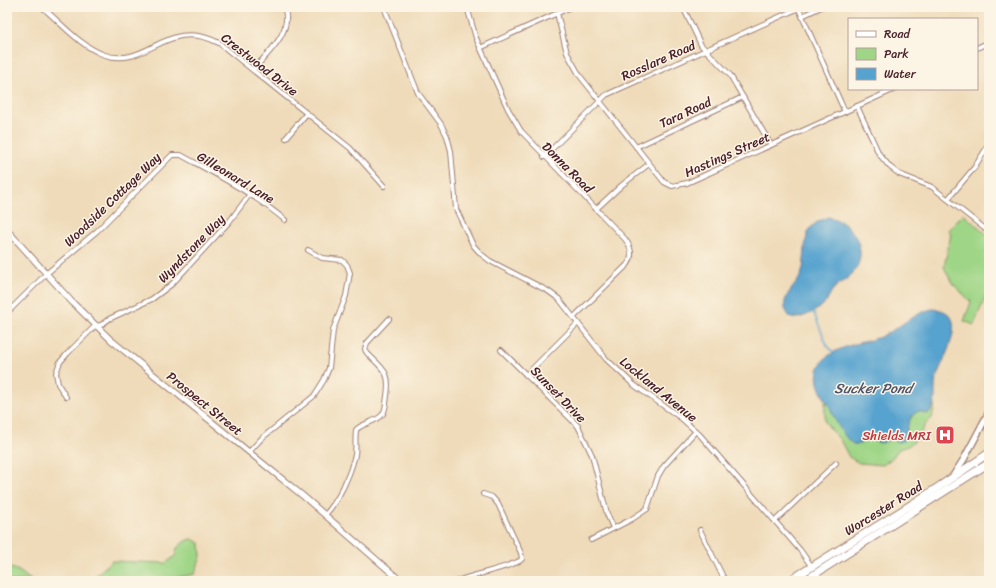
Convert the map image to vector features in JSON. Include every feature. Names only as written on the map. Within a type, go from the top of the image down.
[{"type":"highway","name":"Worcester Road","points":[[789,581],[950,480],[989,453]]},
{"type":"highway","name":"Worcester Road","points":[[804,581],[989,463]]},
{"type":"main road","points":[[989,412],[989,430]]},
{"type":"main road","points":[[950,480],[960,467],[989,412]]},
{"type":"street","name":"Crestwood Drive","points":[[42,7],[87,46],[106,56],[117,58],[128,57],[166,39],[184,35],[196,35],[219,43],[360,157],[384,186]]},
{"type":"street","points":[[253,70],[272,48],[283,31],[286,21],[284,7]]},
{"type":"street","name":"Lockland Avenue","points":[[384,7],[418,93],[444,130],[451,151],[456,209],[473,244],[490,261],[554,295],[574,317],[596,348],[624,376],[646,394],[682,418],[696,431],[775,521],[812,567]]},
{"type":"street","name":"Donna Road","points":[[467,7],[471,24],[480,48],[515,121],[525,136],[628,243],[632,256],[625,268],[574,317]]},
{"type":"street","points":[[480,48],[571,7]]},
{"type":"street","points":[[683,7],[704,50],[727,71],[771,145]]},
{"type":"street","points":[[802,16],[821,7]]},
{"type":"street","points":[[798,8],[845,112]]},
{"type":"street","name":"Rosslare Road","points":[[544,157],[599,100],[610,93],[798,8]]},
{"type":"street","name":"Hastings Street","points":[[557,13],[570,59],[580,76],[664,182],[677,186],[893,90]]},
{"type":"street","points":[[978,48],[989,42]]},
{"type":"street","name":"Tara Road","points":[[636,147],[743,97]]},
{"type":"street","points":[[857,106],[879,154],[890,168],[899,174],[932,187],[948,198],[989,232]]},
{"type":"street","points":[[286,138],[307,113]]},
{"type":"street","points":[[948,198],[974,168],[989,144]]},
{"type":"street","name":"Gilleonard Lane","points":[[175,154],[181,155],[250,194],[285,220]]},
{"type":"street","name":"Woodside Cottage Way","points":[[7,313],[46,274],[97,231],[167,159],[175,154]]},
{"type":"street","points":[[596,209],[622,185],[649,164]]},
{"type":"street","name":"Wyndstone Way","points":[[66,397],[57,379],[58,368],[64,357],[95,326],[101,325],[109,319],[146,302],[167,289],[229,222],[250,194]]},
{"type":"street","name":"Prospect Street","points":[[7,230],[95,326],[132,359],[326,515],[401,581]]},
{"type":"street","points":[[249,452],[262,438],[314,396],[324,380],[329,368],[333,330],[346,296],[350,273],[342,260],[322,258],[308,250]]},
{"type":"street","points":[[326,515],[350,469],[356,450],[356,430],[360,426],[379,418],[385,408],[389,385],[388,377],[383,368],[367,354],[365,349],[367,343],[390,319]]},
{"type":"street","points":[[526,375],[578,323]]},
{"type":"street","name":"Sunset Drive","points":[[501,350],[573,419],[582,433],[592,455],[607,514],[614,528]]},
{"type":"street","points":[[591,540],[647,509],[658,476],[664,466],[696,431]]},
{"type":"street","points":[[775,521],[836,463]]},
{"type":"street","points":[[458,581],[522,560],[521,553],[498,504],[492,498],[483,494]]},
{"type":"street","points":[[700,530],[725,581]]},
{"type":"green space","points":[[963,214],[989,236],[989,288],[974,325],[964,321],[971,302],[952,283],[944,267],[951,234],[948,230]]},
{"type":"green space","points":[[825,401],[844,434],[853,444],[869,439],[881,443],[891,439],[898,442],[904,440],[908,423],[912,416],[919,411],[927,414],[935,403],[932,418],[925,425],[917,439],[908,446],[899,449],[892,458],[883,465],[859,463],[849,457],[840,440],[825,422]]},
{"type":"green space","points":[[192,539],[200,543],[201,556],[195,574],[161,581],[96,581],[95,576],[112,561],[166,563],[175,556],[177,548],[185,541]]},
{"type":"green space","points":[[7,566],[19,571],[32,581],[7,581]]},
{"type":"water","points":[[828,217],[845,224],[856,238],[860,256],[858,264],[851,275],[834,288],[821,307],[799,318],[791,318],[785,308],[785,301],[788,293],[801,276],[806,238],[810,229],[814,225]]},
{"type":"water","name":"Sucker Pond","points":[[932,309],[945,312],[951,318],[953,327],[952,338],[936,379],[935,398],[931,411],[927,414],[919,411],[912,416],[908,423],[904,440],[902,441],[898,442],[891,439],[881,443],[869,439],[857,445],[853,444],[847,439],[833,416],[818,383],[817,374],[824,359],[842,348],[881,337],[913,317]]},
{"type":"waterway","points":[[813,311],[827,345],[833,352]]},
{"type":"place","name":"Shields MRI","points":[[945,435]]}]
